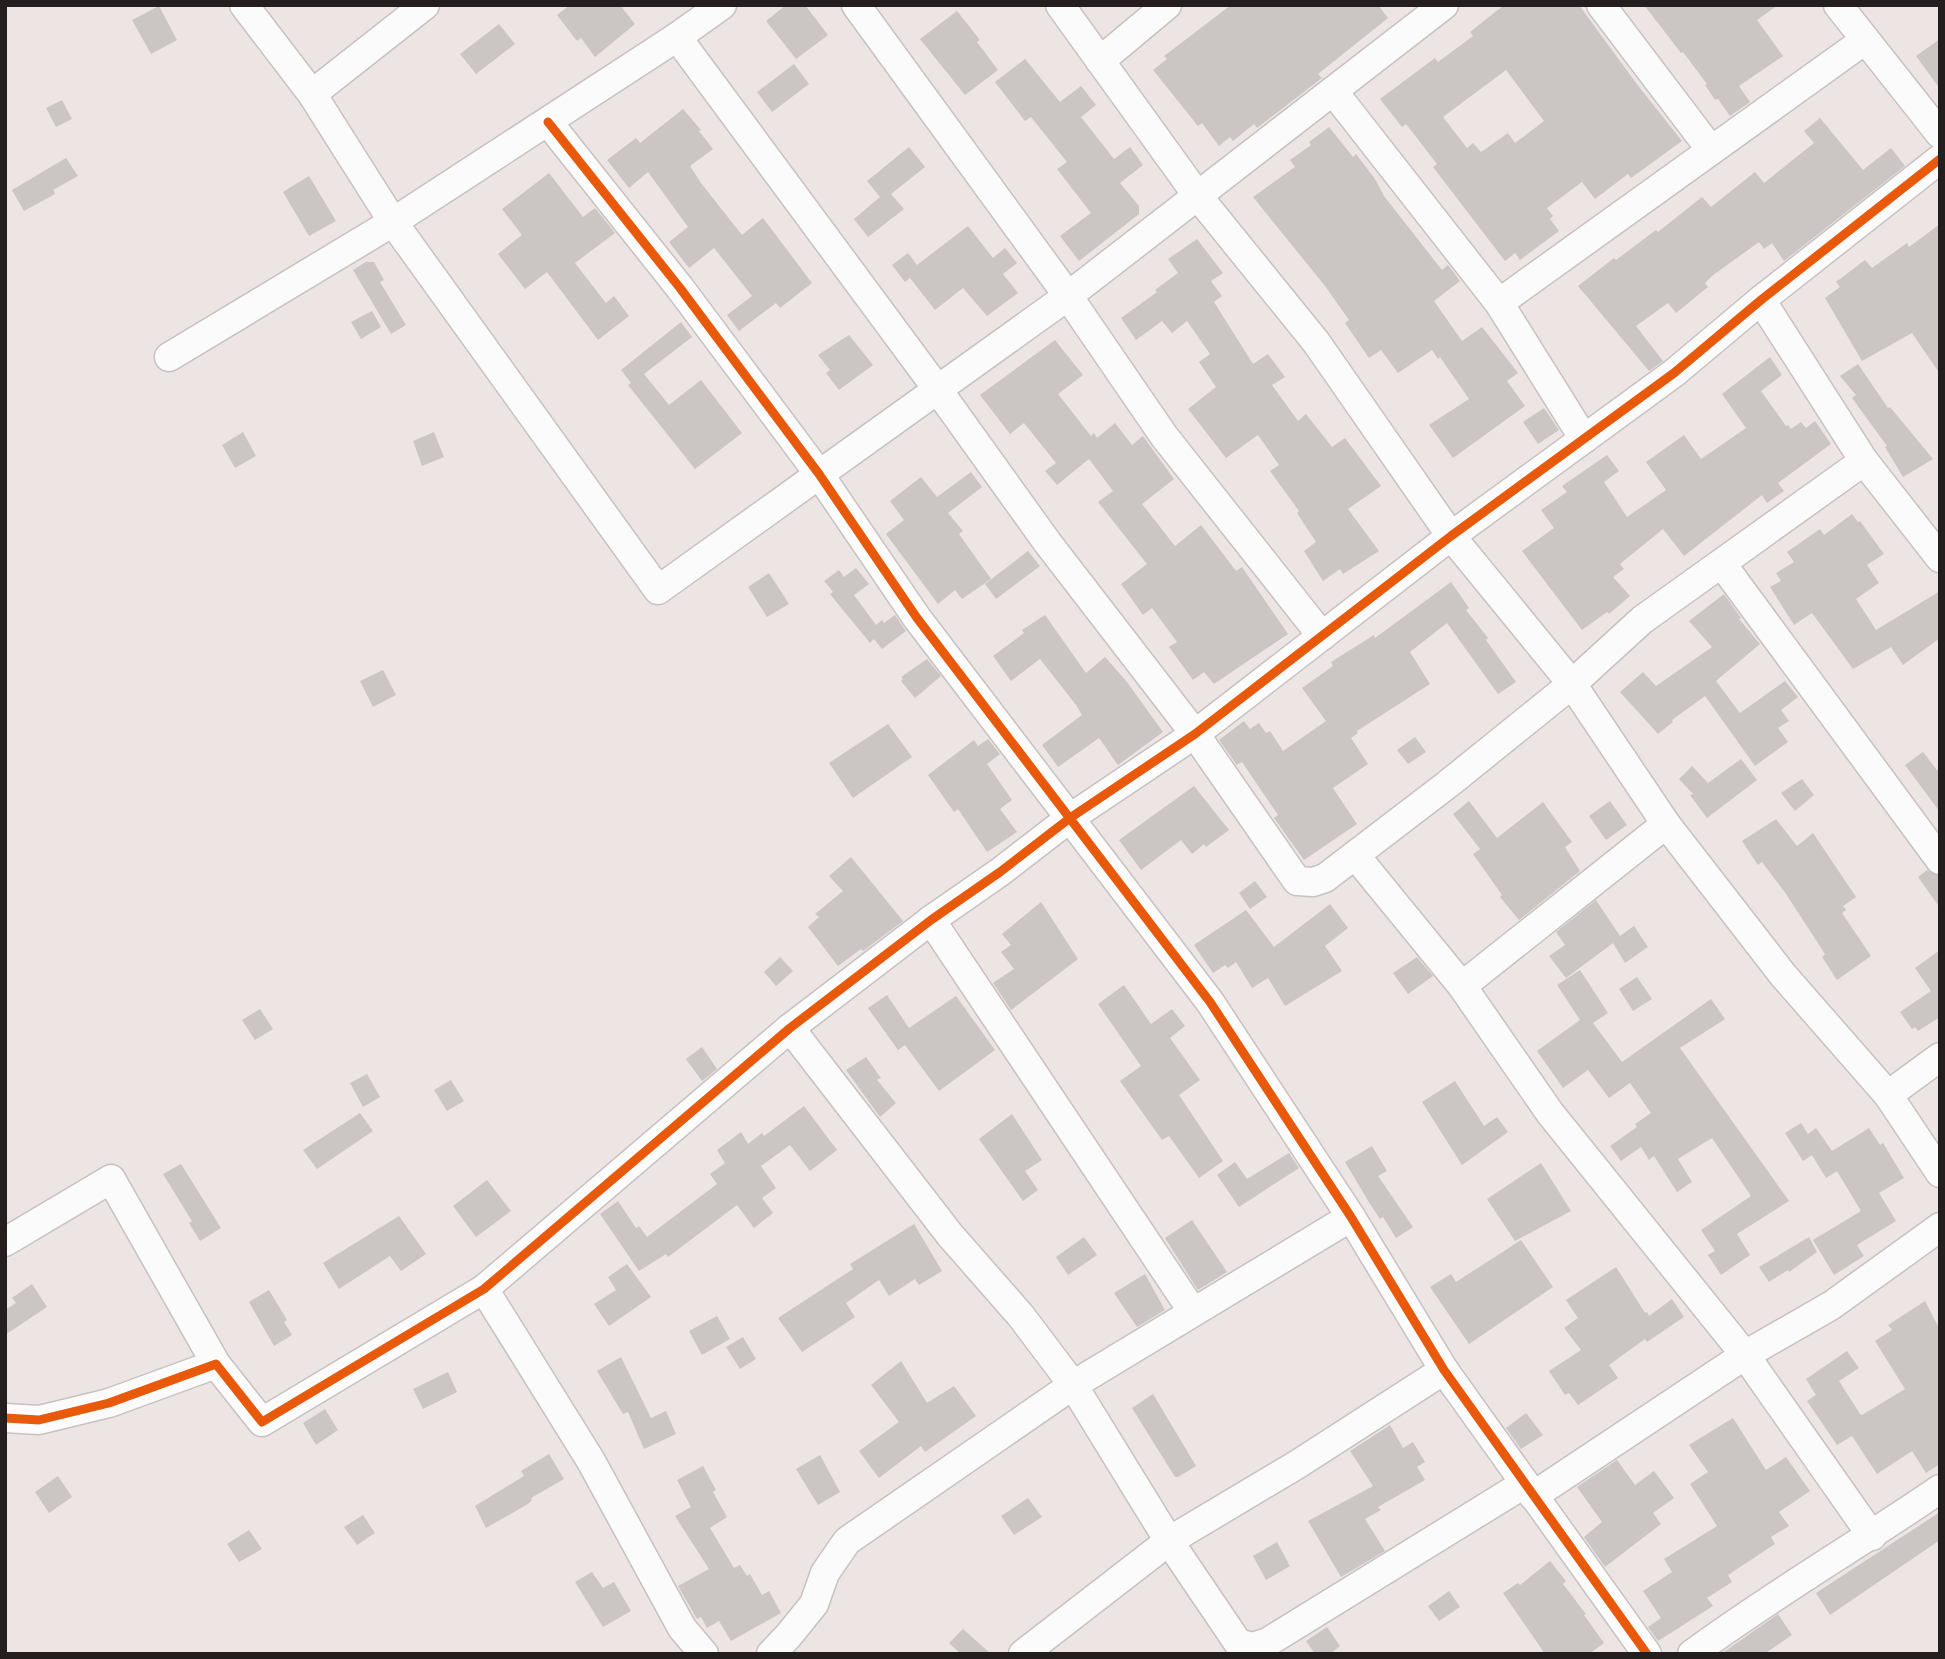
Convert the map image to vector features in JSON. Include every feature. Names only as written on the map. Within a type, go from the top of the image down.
[{"type":"street","points":[[244,5],[313,94],[393,222],[658,590],[1068,296],[1444,5]]},
{"type":"street","points":[[313,94],[425,5]]},
{"type":"street","points":[[169,357],[393,222],[722,5]]},
{"type":"street","points":[[856,5],[1068,296],[1164,436],[1322,636]]},
{"type":"street","points":[[1060,5],[1197,195],[1316,342],[1451,536],[1572,684],[1666,824],[1783,975],[1888,1095],[1940,1173]]},
{"type":"street","points":[[1100,61],[1167,5]]},
{"type":"street","points":[[1601,5],[1711,150]]},
{"type":"street","points":[[1838,5],[1940,134]]},
{"type":"street","points":[[677,37],[1047,542],[1195,734],[1297,881],[1313,882],[1325,878],[1572,684],[1642,620],[1864,461]]},
{"type":"street","points":[[1499,303],[1865,40]]},
{"type":"street","points":[[1333,91],[1499,303],[1584,439]]},
{"type":"street","points":[[548,122],[680,288],[820,474],[917,618],[1210,1002],[1351,1217],[1444,1370],[1647,1654]]},
{"type":"street","points":[[5,1242],[111,1179],[216,1364],[262,1422],[484,1289],[790,1028],[1070,818],[1195,734],[1451,536],[1674,373],[1761,300],[1940,159]]},
{"type":"street","points":[[1761,300],[1864,461],[1940,558]]},
{"type":"street","points":[[1722,564],[1940,860]]},
{"type":"street","points":[[1462,986],[1666,824]]},
{"type":"street","points":[[1355,855],[1462,986],[1550,1113],[1745,1355],[1872,1536]]},
{"type":"street","points":[[931,920],[1193,1312]]},
{"type":"street","points":[[790,1028],[950,1235],[1021,1317],[1073,1385],[1169,1541],[1238,1643],[1252,1647],[1268,1642],[1528,1490],[1832,1304],[1940,1227]]},
{"type":"street","points":[[1888,1095],[1940,1057]]},
{"type":"street","points":[[771,1654],[814,1604],[825,1573],[846,1541],[1073,1385],[1351,1217]]},
{"type":"street","points":[[484,1289],[591,1461],[682,1628],[704,1654]]},
{"type":"street","points":[[5,1418],[39,1420],[109,1403],[216,1364]]},
{"type":"street","points":[[1023,1654],[1169,1541],[1298,1464],[1444,1370]]},
{"type":"street","points":[[1692,1654],[1750,1611],[1872,1536],[1940,1489]]},
{"type":"building","points":[[570,5],[620,5],[635,24],[595,57],[581,38],[577,41],[557,15]]},
{"type":"building","points":[[786,5],[805,5],[828,35],[796,59],[766,21]]},
{"type":"building","points":[[1231,5],[1378,5],[1388,18],[1318,74],[1322,78],[1257,128],[1254,124],[1233,141],[1230,137],[1219,146],[1202,123],[1198,126],[1153,70],[1167,59],[1164,56]]},
{"type":"building","points":[[1504,5],[1579,5],[1682,141],[1631,178],[1628,174],[1595,199],[1582,182],[1547,208],[1553,216],[1550,219],[1559,231],[1520,260],[1515,253],[1505,261],[1433,167],[1437,164],[1406,124],[1402,127],[1380,99],[1435,58],[1438,62],[1473,36],[1470,32]],"holes":[[[1506,70],[1544,121],[1515,143],[1508,133],[1481,152],[1473,143],[1467,148],[1443,117]]]},
{"type":"building","points":[[1644,5],[1778,5],[1757,20],[1783,56],[1739,86],[1750,102],[1730,116]]},
{"type":"building","points":[[159,6],[177,40],[151,54],[132,20]]},
{"type":"building","points":[[957,11],[980,40],[977,42],[998,70],[965,95],[920,39]]},
{"type":"building","points":[[499,24],[515,44],[476,74],[460,54]]},
{"type":"building","points":[[1940,39],[1940,89],[1916,56]]},
{"type":"building","points":[[1025,59],[1060,102],[1081,86],[1096,105],[1081,117],[1114,159],[1130,147],[1143,165],[1120,183],[1139,206],[1139,214],[1079,261],[1060,236],[1091,213],[1057,169],[1067,162],[1031,117],[1025,121],[995,82]]},
{"type":"building","points":[[794,64],[809,84],[772,112],[757,92]]},
{"type":"building","points":[[62,100],[72,119],[56,127],[46,108]]},
{"type":"building","points":[[683,109],[713,149],[690,166],[701,183],[742,235],[763,218],[812,283],[780,308],[776,303],[739,331],[727,315],[752,296],[714,248],[689,268],[669,242],[688,227],[648,172],[629,188],[607,160],[636,138],[640,143]]},
{"type":"building","points":[[1820,118],[1863,170],[1891,148],[1905,166],[1784,261],[1772,243],[1764,249],[1759,242],[1712,276],[1705,283],[1708,287],[1676,313],[1668,303],[1636,326],[1663,361],[1649,371],[1578,286],[1614,258],[1616,260],[1656,230],[1658,232],[1702,197],[1711,207],[1755,172],[1764,183],[1814,143],[1804,131]]},
{"type":"building","points":[[1329,127],[1353,157],[1356,154],[1384,196],[1442,270],[1448,265],[1460,281],[1434,301],[1462,341],[1482,327],[1518,373],[1507,381],[1525,406],[1453,458],[1429,425],[1469,399],[1440,357],[1438,359],[1432,350],[1398,373],[1381,350],[1369,358],[1345,323],[1349,320],[1325,286],[1253,197],[1295,167],[1290,160],[1311,145],[1309,142]]},
{"type":"building","points":[[909,147],[925,167],[891,194],[904,209],[868,237],[854,219],[880,197],[867,181]]},
{"type":"building","points":[[66,158],[78,176],[53,190],[55,194],[24,211],[12,190]]},
{"type":"building","points":[[549,173],[583,217],[595,208],[615,233],[575,263],[606,303],[614,296],[629,316],[598,340],[547,272],[525,289],[498,254],[522,235],[502,209]]},
{"type":"building","points":[[309,176],[336,221],[309,236],[283,192]]},
{"type":"building","points":[[1940,224],[1940,374],[1912,333],[1862,361],[1825,298],[1840,287],[1836,282],[1865,260],[1872,268],[1907,243],[1909,247]]},
{"type":"building","points":[[968,226],[993,258],[1005,248],[1017,263],[1003,274],[1018,293],[987,316],[963,288],[935,310],[910,278],[905,282],[892,265],[908,253],[917,265]]},
{"type":"building","points":[[1197,239],[1223,273],[1211,281],[1222,296],[1214,302],[1253,364],[1268,354],[1285,377],[1272,385],[1298,421],[1306,414],[1332,447],[1345,438],[1381,486],[1348,509],[1379,551],[1343,574],[1340,569],[1323,581],[1304,551],[1316,542],[1297,513],[1299,511],[1270,471],[1279,465],[1258,435],[1226,458],[1188,409],[1216,387],[1199,362],[1210,354],[1187,321],[1172,333],[1162,321],[1136,340],[1121,318],[1178,273],[1168,259]]},
{"type":"building","points":[[366,262],[374,262],[384,280],[380,282],[406,325],[391,334],[353,270]]},
{"type":"building","points":[[372,311],[381,327],[361,339],[351,322]]},
{"type":"building","points":[[681,322],[692,337],[644,374],[669,405],[701,380],[742,433],[695,469],[628,385],[631,383],[621,370]]},
{"type":"building","points":[[849,335],[873,365],[839,390],[826,373],[830,370],[818,355]]},
{"type":"building","points":[[1055,340],[1083,375],[1058,394],[1091,436],[1094,433],[1097,438],[1115,423],[1132,445],[1143,436],[1174,479],[1142,504],[1175,546],[1201,525],[1236,571],[1242,567],[1288,634],[1214,684],[1204,672],[1193,680],[1169,647],[1177,642],[1152,608],[1143,615],[1121,584],[1147,564],[1098,502],[1113,491],[1089,459],[1057,485],[1045,471],[1056,463],[1024,423],[1010,434],[980,395]]},
{"type":"building","points":[[1770,357],[1782,375],[1761,391],[1786,426],[1791,429],[1801,422],[1806,428],[1815,421],[1831,444],[1778,483],[1784,491],[1767,503],[1762,495],[1684,556],[1663,529],[1620,564],[1624,569],[1613,577],[1630,596],[1609,614],[1607,612],[1582,630],[1522,551],[1554,528],[1541,510],[1567,492],[1562,486],[1607,455],[1619,471],[1604,482],[1627,517],[1666,490],[1646,462],[1684,435],[1701,459],[1746,428],[1722,394]]},
{"type":"building","points":[[1858,364],[1888,408],[1890,407],[1933,459],[1903,477],[1885,447],[1887,446],[1852,398],[1856,395],[1840,376]]},
{"type":"building","points":[[1544,408],[1559,430],[1538,444],[1523,422]]},
{"type":"building","points":[[243,432],[256,456],[235,468],[222,445]]},
{"type":"building","points":[[434,432],[444,457],[422,466],[413,441]]},
{"type":"building","points":[[971,472],[982,487],[948,513],[963,531],[959,534],[991,579],[962,599],[955,590],[938,604],[886,534],[904,520],[890,501],[921,477],[937,497]]},
{"type":"building","points":[[1852,514],[1884,554],[1867,565],[1879,583],[1856,599],[1876,630],[1940,591],[1940,638],[1903,665],[1891,647],[1853,669],[1812,613],[1794,625],[1770,587],[1781,581],[1776,573],[1794,562],[1787,552],[1820,529],[1824,535]]},
{"type":"building","points":[[1028,551],[1040,566],[996,599],[985,584]]},
{"type":"building","points":[[856,568],[869,584],[854,595],[876,625],[895,615],[906,631],[882,649],[874,639],[870,643],[830,594],[833,592],[824,581],[839,570],[844,577]]},
{"type":"building","points":[[769,573],[789,604],[767,617],[748,587]]},
{"type":"building","points":[[1451,582],[1469,608],[1466,610],[1516,682],[1498,694],[1447,623],[1410,652],[1430,684],[1357,731],[1351,738],[1368,764],[1333,788],[1357,824],[1304,860],[1274,818],[1278,815],[1242,762],[1237,765],[1219,740],[1244,721],[1250,729],[1259,723],[1266,733],[1270,731],[1283,751],[1326,721],[1302,688],[1333,666],[1331,662],[1374,635],[1375,638]]},
{"type":"building","points":[[1724,594],[1741,618],[1739,619],[1760,644],[1716,681],[1740,713],[1785,681],[1798,697],[1781,710],[1789,721],[1778,728],[1788,742],[1755,766],[1705,696],[1658,734],[1620,692],[1643,672],[1656,686],[1712,647],[1689,621]]},
{"type":"building","points":[[1045,615],[1086,673],[1105,657],[1127,682],[1163,732],[1118,765],[1099,738],[1058,767],[1042,745],[1082,715],[1040,659],[1011,681],[993,656],[1024,633],[1022,630]]},
{"type":"building","points":[[927,659],[941,676],[915,698],[901,681],[901,677]]},
{"type":"building","points":[[383,670],[396,695],[373,707],[360,681]]},
{"type":"building","points":[[888,724],[912,757],[853,798],[829,763]]},
{"type":"building","points":[[1415,737],[1426,752],[1408,764],[1397,750]]},
{"type":"building","points":[[988,739],[1000,754],[987,764],[1012,800],[1000,809],[1017,832],[987,852],[958,809],[954,812],[928,775],[974,740],[978,746]]},
{"type":"building","points":[[1923,752],[1940,774],[1940,812],[1905,765]]},
{"type":"building","points":[[1741,759],[1757,780],[1707,818],[1690,795],[1693,794],[1679,779],[1692,766],[1708,783]]},
{"type":"building","points":[[1802,779],[1814,795],[1795,811],[1781,793]]},
{"type":"building","points":[[1194,786],[1229,830],[1192,854],[1181,840],[1141,870],[1119,840]]},
{"type":"building","points":[[1469,801],[1497,838],[1543,802],[1572,842],[1565,847],[1580,871],[1519,920],[1500,897],[1502,895],[1473,854],[1480,849],[1453,814]]},
{"type":"building","points":[[1610,801],[1627,825],[1606,840],[1589,816]]},
{"type":"building","points":[[1776,819],[1797,846],[1813,833],[1856,897],[1843,906],[1846,910],[1842,913],[1871,956],[1837,980],[1822,957],[1825,954],[1786,894],[1762,862],[1758,865],[1742,841]]},
{"type":"building","points":[[851,857],[903,921],[838,966],[808,927],[819,917],[815,914],[843,891],[829,876]]},
{"type":"building","points":[[1927,870],[1940,876],[1940,908],[1918,877]]},
{"type":"building","points":[[1255,881],[1267,897],[1250,909],[1239,893]]},
{"type":"building","points":[[1596,900],[1620,936],[1634,926],[1648,947],[1625,963],[1613,943],[1566,978],[1549,956],[1565,945],[1556,932]]},
{"type":"building","points":[[1041,902],[1078,959],[1011,1010],[993,983],[1014,969],[1001,952],[1011,945],[1002,934]]},
{"type":"building","points":[[1330,904],[1348,928],[1325,946],[1342,971],[1285,1006],[1268,978],[1252,988],[1236,962],[1213,973],[1194,945],[1246,910],[1274,947]]},
{"type":"building","points":[[1940,950],[1940,1017],[1918,1031],[1915,1027],[1912,1029],[1900,1012],[1931,991],[1915,968]]},
{"type":"building","points":[[780,957],[793,971],[776,986],[764,972]]},
{"type":"building","points":[[1417,957],[1433,976],[1408,994],[1393,973]]},
{"type":"building","points":[[1580,970],[1608,1013],[1593,1023],[1622,1062],[1711,999],[1725,1019],[1680,1048],[1789,1201],[1737,1234],[1750,1255],[1721,1275],[1708,1255],[1715,1251],[1701,1230],[1751,1196],[1712,1138],[1678,1159],[1692,1182],[1677,1192],[1654,1156],[1649,1160],[1641,1147],[1621,1161],[1610,1146],[1637,1127],[1635,1124],[1651,1113],[1630,1083],[1609,1098],[1588,1070],[1563,1088],[1537,1051],[1580,1020],[1557,985]]},
{"type":"building","points":[[1637,977],[1652,999],[1633,1011],[1619,989]]},
{"type":"building","points":[[1124,985],[1151,1024],[1172,1009],[1185,1026],[1170,1038],[1200,1080],[1179,1095],[1223,1161],[1199,1178],[1169,1136],[1162,1140],[1120,1081],[1141,1066],[1098,1004]]},
{"type":"building","points":[[887,995],[909,1028],[956,996],[995,1050],[939,1091],[905,1045],[898,1050],[868,1008]]},
{"type":"building","points":[[260,1009],[273,1029],[255,1040],[242,1020]]},
{"type":"building","points":[[702,1047],[717,1069],[702,1081],[686,1059]]},
{"type":"building","points":[[866,1057],[881,1078],[877,1080],[896,1103],[880,1117],[846,1070]]},
{"type":"building","points":[[367,1074],[380,1097],[363,1107],[350,1083]]},
{"type":"building","points":[[451,1080],[464,1101],[447,1111],[434,1090]]},
{"type":"building","points":[[1455,1081],[1484,1126],[1497,1117],[1508,1132],[1462,1165],[1422,1102]]},
{"type":"building","points":[[804,1106],[837,1150],[810,1171],[790,1145],[761,1166],[776,1188],[762,1198],[773,1213],[754,1228],[737,1205],[668,1257],[666,1254],[639,1271],[600,1214],[618,1201],[636,1228],[639,1226],[647,1237],[717,1184],[710,1174],[725,1163],[717,1150],[741,1132],[748,1144],[762,1133],[764,1136]]},
{"type":"building","points":[[360,1113],[373,1131],[317,1169],[303,1150]]},
{"type":"building","points":[[1012,1114],[1042,1160],[1025,1171],[1038,1190],[1023,1201],[979,1139]]},
{"type":"building","points":[[1801,1123],[1808,1134],[1816,1128],[1832,1151],[1869,1128],[1880,1145],[1883,1143],[1904,1178],[1879,1193],[1896,1221],[1857,1245],[1864,1256],[1834,1275],[1813,1240],[1861,1211],[1837,1171],[1826,1178],[1812,1155],[1803,1161],[1785,1133]]},
{"type":"building","points":[[1372,1146],[1387,1171],[1378,1176],[1413,1227],[1396,1238],[1383,1217],[1380,1219],[1345,1162]]},
{"type":"building","points":[[1289,1153],[1299,1168],[1239,1207],[1217,1175],[1235,1162],[1247,1179]]},
{"type":"building","points":[[1541,1163],[1571,1211],[1515,1241],[1487,1199]]},
{"type":"building","points":[[181,1164],[221,1228],[200,1241],[189,1223],[192,1221],[163,1174]]},
{"type":"building","points":[[487,1180],[511,1211],[476,1237],[453,1206]]},
{"type":"building","points":[[399,1216],[426,1254],[401,1271],[390,1256],[339,1289],[323,1263]]},
{"type":"building","points":[[1192,1220],[1227,1272],[1198,1290],[1165,1238]]},
{"type":"building","points":[[914,1224],[942,1271],[919,1285],[915,1279],[889,1296],[879,1280],[846,1303],[855,1317],[802,1352],[778,1318],[853,1269],[850,1264]]},
{"type":"building","points":[[1084,1237],[1097,1255],[1068,1275],[1056,1257]]},
{"type":"building","points":[[1809,1237],[1817,1252],[1789,1272],[1788,1270],[1769,1282],[1759,1267]]},
{"type":"building","points":[[1521,1240],[1553,1287],[1469,1344],[1430,1287],[1451,1274],[1456,1282]]},
{"type":"building","points":[[627,1264],[651,1297],[609,1326],[594,1304],[616,1290],[608,1277]]},
{"type":"building","points":[[1616,1267],[1649,1316],[1672,1299],[1684,1317],[1647,1342],[1645,1339],[1609,1365],[1618,1378],[1578,1405],[1569,1393],[1565,1395],[1549,1371],[1581,1350],[1564,1328],[1578,1318],[1566,1300]]},
{"type":"building","points":[[1145,1274],[1165,1310],[1137,1327],[1114,1293]]},
{"type":"building","points":[[32,1284],[47,1307],[5,1335],[5,1310],[16,1303],[12,1298]]},
{"type":"building","points":[[269,1290],[287,1320],[284,1322],[292,1335],[274,1346],[249,1302]]},
{"type":"building","points":[[1925,1301],[1940,1330],[1940,1464],[1926,1473],[1912,1451],[1877,1474],[1852,1436],[1837,1445],[1807,1401],[1816,1395],[1806,1379],[1847,1351],[1859,1368],[1839,1381],[1860,1414],[1905,1389],[1875,1341],[1892,1330],[1888,1325]]},
{"type":"building","points":[[717,1316],[730,1339],[702,1355],[689,1331]]},
{"type":"building","points":[[743,1337],[756,1359],[740,1369],[726,1347]]},
{"type":"building","points":[[621,1357],[651,1418],[666,1411],[676,1434],[644,1449],[628,1412],[623,1414],[597,1371]]},
{"type":"building","points":[[901,1361],[927,1403],[954,1386],[976,1416],[925,1452],[921,1446],[879,1478],[859,1451],[899,1422],[871,1385]]},
{"type":"building","points":[[448,1372],[457,1392],[423,1409],[413,1389]]},
{"type":"building","points":[[1153,1394],[1196,1466],[1178,1477],[1175,1477],[1132,1408]]},
{"type":"building","points":[[325,1409],[338,1430],[316,1445],[303,1423]]},
{"type":"building","points":[[1526,1413],[1543,1435],[1521,1449],[1506,1428]]},
{"type":"building","points":[[1733,1418],[1766,1470],[1786,1457],[1810,1491],[1779,1512],[1789,1526],[1771,1537],[1775,1544],[1728,1575],[1732,1582],[1707,1598],[1713,1606],[1658,1641],[1648,1627],[1661,1618],[1643,1591],[1672,1572],[1664,1559],[1717,1526],[1690,1484],[1708,1472],[1689,1445]]},
{"type":"building","points":[[1390,1425],[1403,1448],[1413,1442],[1425,1462],[1417,1467],[1425,1480],[1378,1507],[1381,1510],[1365,1519],[1385,1551],[1341,1577],[1308,1521],[1373,1486],[1350,1451]]},
{"type":"building","points":[[549,1454],[564,1479],[486,1528],[475,1506],[524,1476],[521,1471]]},
{"type":"building","points":[[820,1455],[840,1492],[818,1505],[796,1469]]},
{"type":"building","points":[[1617,1460],[1635,1485],[1654,1471],[1674,1498],[1653,1513],[1661,1524],[1605,1567],[1584,1537],[1602,1522],[1577,1487]]},
{"type":"building","points":[[703,1466],[727,1517],[710,1528],[734,1568],[740,1565],[747,1576],[750,1574],[762,1595],[769,1591],[781,1613],[731,1641],[719,1621],[707,1628],[701,1617],[697,1619],[678,1586],[709,1569],[675,1516],[691,1507],[677,1480]]},
{"type":"building","points":[[58,1476],[72,1497],[49,1513],[35,1492]]},
{"type":"building","points":[[1028,1498],[1042,1517],[1014,1535],[1001,1516]]},
{"type":"building","points":[[1940,1512],[1940,1540],[1830,1615],[1816,1593]]},
{"type":"building","points":[[363,1515],[375,1533],[357,1545],[344,1527]]},
{"type":"building","points":[[249,1530],[262,1549],[239,1562],[227,1544]]},
{"type":"building","points":[[1277,1542],[1290,1566],[1266,1580],[1253,1556]]},
{"type":"building","points":[[1550,1561],[1566,1581],[1563,1584],[1604,1643],[1589,1654],[1545,1654],[1503,1593],[1518,1583],[1520,1585]]},
{"type":"building","points":[[592,1572],[603,1588],[614,1582],[631,1611],[603,1627],[575,1582]]},
{"type":"building","points":[[1449,1591],[1460,1607],[1439,1621],[1428,1606]]},
{"type":"building","points":[[1778,1614],[1792,1635],[1764,1654],[1721,1654]]},
{"type":"building","points":[[1327,1627],[1340,1646],[1330,1654],[1315,1654],[1306,1641]]},
{"type":"building","points":[[963,1629],[991,1654],[961,1654],[949,1643]]},
{"type":"cycle path","points":[[548,122],[680,288],[819,474],[917,618],[1210,1002],[1351,1217],[1444,1370],[1647,1654]]},
{"type":"cycle path","points":[[5,1418],[39,1420],[109,1403],[216,1364],[262,1422],[484,1289],[790,1028],[1070,818],[1195,734],[1451,536],[1674,373],[1761,300],[1940,159]]}]
